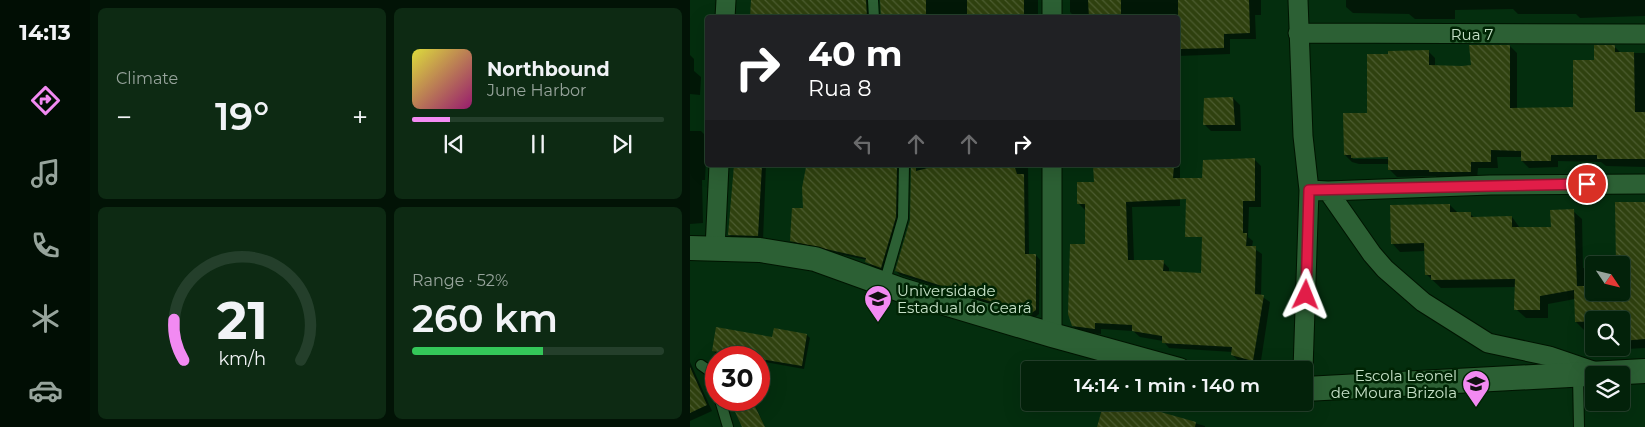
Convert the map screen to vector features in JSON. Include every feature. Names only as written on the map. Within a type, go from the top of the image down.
[{"type":"street","points":[[725,15],[726,0]]},
{"type":"street","points":[[1052,0],[1052,15]]},
{"type":"street","points":[[1298,0],[1303,136],[1318,191],[1304,361]]},
{"type":"street","name":"Rua 7","points":[[1298,33],[1645,34]]},
{"type":"street","points":[[715,249],[719,167]]},
{"type":"street","points":[[1052,167],[1052,336]]},
{"type":"street","points":[[1318,191],[1645,184]]},
{"type":"street","points":[[1318,191],[1385,269],[1423,302],[1470,333],[1500,347],[1549,356],[1585,372]]},
{"type":"street","points":[[690,248],[760,250],[815,259],[884,284],[1052,336],[1145,361]]},
{"type":"street","points":[[1630,372],[1645,371]]},
{"type":"street","points":[[1313,389],[1585,374]]},
{"type":"lane","points":[[873,0],[874,15]]},
{"type":"lane","points":[[884,284],[903,218],[904,167]]},
{"type":"lane","points":[[701,365],[705,368]]},
{"type":"lane","points":[[1579,427],[1585,395]]},
{"type":"lane","points":[[723,411],[728,427]]},
{"type":"building","points":[[751,0],[866,0],[867,15],[750,15]]},
{"type":"building","points":[[880,0],[926,0],[926,15],[881,15]]},
{"type":"building","points":[[967,0],[1024,0],[1024,15],[967,15]]},
{"type":"building","points":[[1088,0],[1121,0],[1121,15],[1089,15]]},
{"type":"building","points":[[1178,0],[1249,0],[1250,33],[1224,34],[1224,48],[1180,49],[1180,15],[1178,15]]},
{"type":"building","points":[[1469,45],[1510,45],[1510,108],[1573,107],[1573,60],[1594,60],[1594,45],[1615,45],[1615,52],[1634,52],[1635,112],[1645,112],[1645,159],[1597,159],[1597,155],[1551,155],[1551,161],[1521,161],[1521,151],[1491,150],[1491,162],[1471,162],[1471,172],[1429,172],[1429,170],[1388,170],[1388,157],[1351,158],[1351,155],[1344,155],[1343,113],[1367,113],[1367,54],[1388,54],[1388,51],[1429,50],[1429,65],[1462,66],[1471,65]]},
{"type":"building","points":[[1233,97],[1235,125],[1203,125],[1204,98]]},
{"type":"building","points":[[1255,158],[1255,201],[1243,201],[1243,233],[1247,233],[1246,246],[1256,246],[1255,294],[1264,295],[1253,361],[1231,355],[1232,347],[1162,343],[1162,336],[1132,331],[1132,325],[1095,323],[1095,329],[1072,326],[1068,314],[1070,244],[1085,244],[1085,204],[1077,204],[1077,182],[1094,182],[1093,167],[1174,167],[1173,178],[1202,178],[1203,160]],"holes":[[[1186,199],[1185,237],[1202,237],[1201,273],[1163,271],[1164,260],[1128,260],[1126,202]]]},
{"type":"building","points":[[734,167],[762,167],[758,236],[728,235]]},
{"type":"building","points":[[806,167],[897,167],[896,217],[881,268],[865,262],[866,258],[790,241],[792,208],[803,208],[802,188]]},
{"type":"building","points":[[911,167],[916,167],[916,171],[932,167],[1015,167],[1017,174],[1024,174],[1025,254],[1036,254],[1036,310],[1030,314],[895,271],[910,220]]},
{"type":"building","points":[[1615,202],[1645,202],[1645,339],[1630,340],[1630,311],[1585,311],[1585,322],[1575,322],[1574,290],[1540,296],[1540,310],[1514,310],[1515,279],[1431,280],[1431,275],[1425,275],[1424,243],[1391,244],[1390,205],[1450,204],[1450,212],[1471,212],[1471,217],[1512,216],[1512,227],[1551,227],[1550,210],[1574,209],[1577,286],[1585,286],[1585,301],[1630,301],[1630,256],[1616,256]]},
{"type":"building","points":[[716,327],[772,337],[774,328],[807,334],[802,366],[770,361],[770,346],[713,346]]},
{"type":"building","points":[[690,367],[705,401],[705,406],[690,413]]},
{"type":"building","points":[[735,411],[757,411],[765,427],[742,427]]},
{"type":"building","points":[[1101,411],[1157,411],[1196,422],[1195,427],[1097,427]]},
{"type":"place","name":"Universidade Estadual do Ceará","points":[[878,323]]},
{"type":"place","name":"Escola Leonel de Moura Brizola","points":[[1476,408]]},
{"type":"route","points":[[1306,295],[1309,190],[1587,184]]}]
